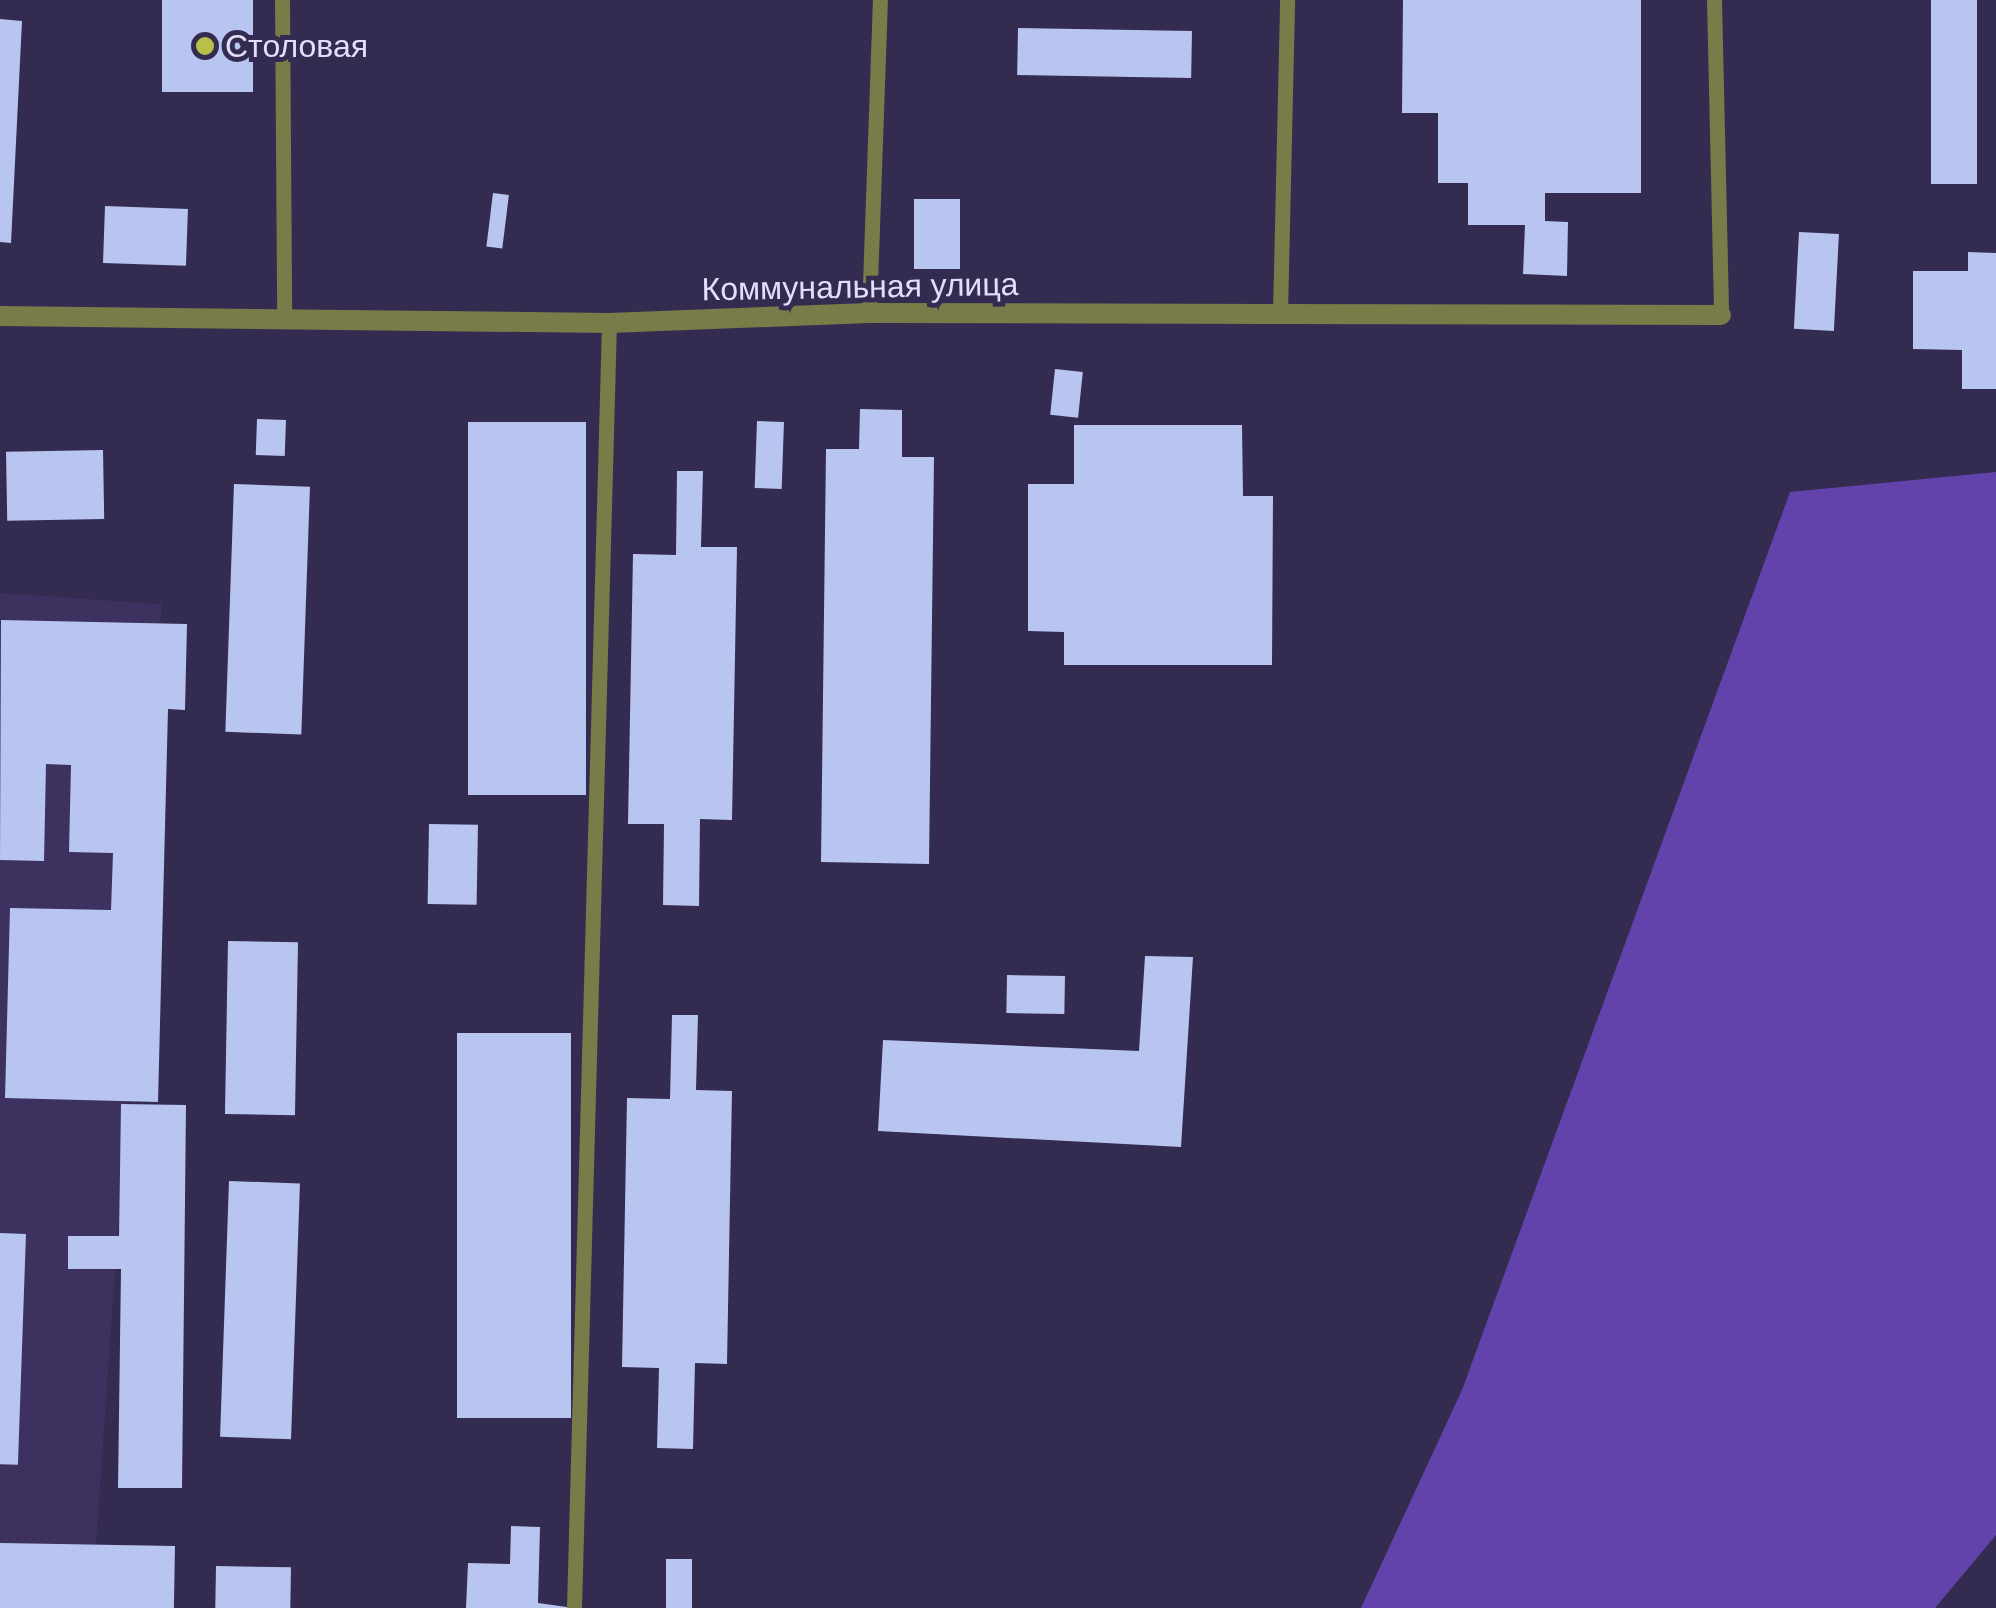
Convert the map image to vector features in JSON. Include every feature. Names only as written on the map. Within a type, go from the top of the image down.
[{"type":"street","name":"Коммунальная улица","points":[[0,316],[284,314],[609,323],[869,313],[1721,315]]},
{"type":"lane","points":[[282,0],[284,314]]},
{"type":"lane","points":[[869,313],[880,0]]},
{"type":"lane","points":[[1280,314],[1286,0]]},
{"type":"lane","points":[[1714,0],[1721,315]]},
{"type":"lane","points":[[574,1608],[609,323]]},
{"type":"shaded area","points":[[1996,472],[1996,1535],[1935,1608],[1361,1608],[1462,1390],[1790,492]]},
{"type":"shaded area","points":[[0,593],[162,604],[91,1608],[0,1608]]},
{"type":"building","name":"Столовая","points":[[162,0],[253,0],[253,92],[162,92]]},
{"type":"building","points":[[1403,0],[1641,0],[1641,193],[1545,193],[1545,221],[1568,222],[1567,276],[1523,274],[1525,225],[1468,225],[1468,183],[1438,183],[1438,113],[1402,113]]},
{"type":"building","points":[[1931,0],[1977,0],[1977,184],[1931,184]]},
{"type":"building","points":[[0,19],[22,21],[11,243],[0,242]]},
{"type":"building","points":[[1018,28],[1192,31],[1191,78],[1017,75]]},
{"type":"building","points":[[493,193],[509,195],[502,249],[486,247]]},
{"type":"building","points":[[914,199],[960,199],[960,269],[914,269]]},
{"type":"building","points":[[105,206],[188,209],[186,266],[103,263]]},
{"type":"building","points":[[1799,232],[1839,234],[1834,331],[1794,329]]},
{"type":"building","points":[[1968,252],[1996,253],[1996,389],[1962,389],[1962,350],[1913,349],[1913,271],[1968,271]]},
{"type":"building","points":[[1055,369],[1083,372],[1078,418],[1050,415]]},
{"type":"building","points":[[860,409],[902,410],[902,457],[934,457],[929,864],[821,862],[826,449],[859,449]]},
{"type":"building","points":[[257,419],[286,420],[285,456],[256,455]]},
{"type":"building","points":[[757,421],[784,422],[782,489],[755,488]]},
{"type":"building","points":[[468,422],[586,422],[586,795],[468,795]]},
{"type":"building","points":[[1074,425],[1242,425],[1243,496],[1273,496],[1272,665],[1064,665],[1064,632],[1028,631],[1028,484],[1074,484]]},
{"type":"building","points":[[103,450],[104,519],[7,521],[6,452]]},
{"type":"building","points":[[677,471],[703,471],[701,547],[737,547],[732,820],[700,819],[699,906],[663,905],[664,824],[628,824],[633,554],[676,555]]},
{"type":"building","points":[[234,484],[310,487],[301,735],[225,732]]},
{"type":"building","points":[[1,620],[187,624],[185,710],[168,709],[158,1102],[5,1098],[10,908],[111,910],[113,853],[69,852],[71,765],[46,764],[44,861],[0,860]]},
{"type":"building","points":[[429,824],[478,825],[477,905],[428,904]]},
{"type":"building","points":[[228,941],[298,942],[295,1115],[225,1114]]},
{"type":"building","points":[[1145,956],[1193,957],[1181,1147],[878,1131],[883,1040],[1139,1051]]},
{"type":"building","points":[[1007,975],[1065,976],[1064,1014],[1006,1013]]},
{"type":"building","points":[[672,1015],[698,1015],[696,1090],[732,1091],[727,1364],[695,1363],[693,1449],[657,1448],[659,1368],[622,1367],[627,1098],[670,1099]]},
{"type":"building","points":[[457,1033],[571,1033],[571,1418],[457,1418]]},
{"type":"building","points":[[121,1104],[186,1105],[182,1488],[118,1488],[121,1269],[68,1269],[68,1236],[119,1236]]},
{"type":"building","points":[[229,1181],[300,1183],[291,1439],[220,1437]]},
{"type":"building","points":[[0,1233],[26,1234],[18,1465],[0,1464]]},
{"type":"building","points":[[511,1526],[540,1527],[538,1603],[574,1608],[466,1608],[468,1563],[510,1564]]},
{"type":"building","points":[[0,1543],[175,1546],[174,1608],[0,1608]]},
{"type":"building","points":[[666,1559],[692,1559],[692,1608],[666,1608]]},
{"type":"building","points":[[216,1566],[291,1567],[290,1608],[215,1608]]},
{"type":"place","name":"Столовая","points":[[205,46]]}]
